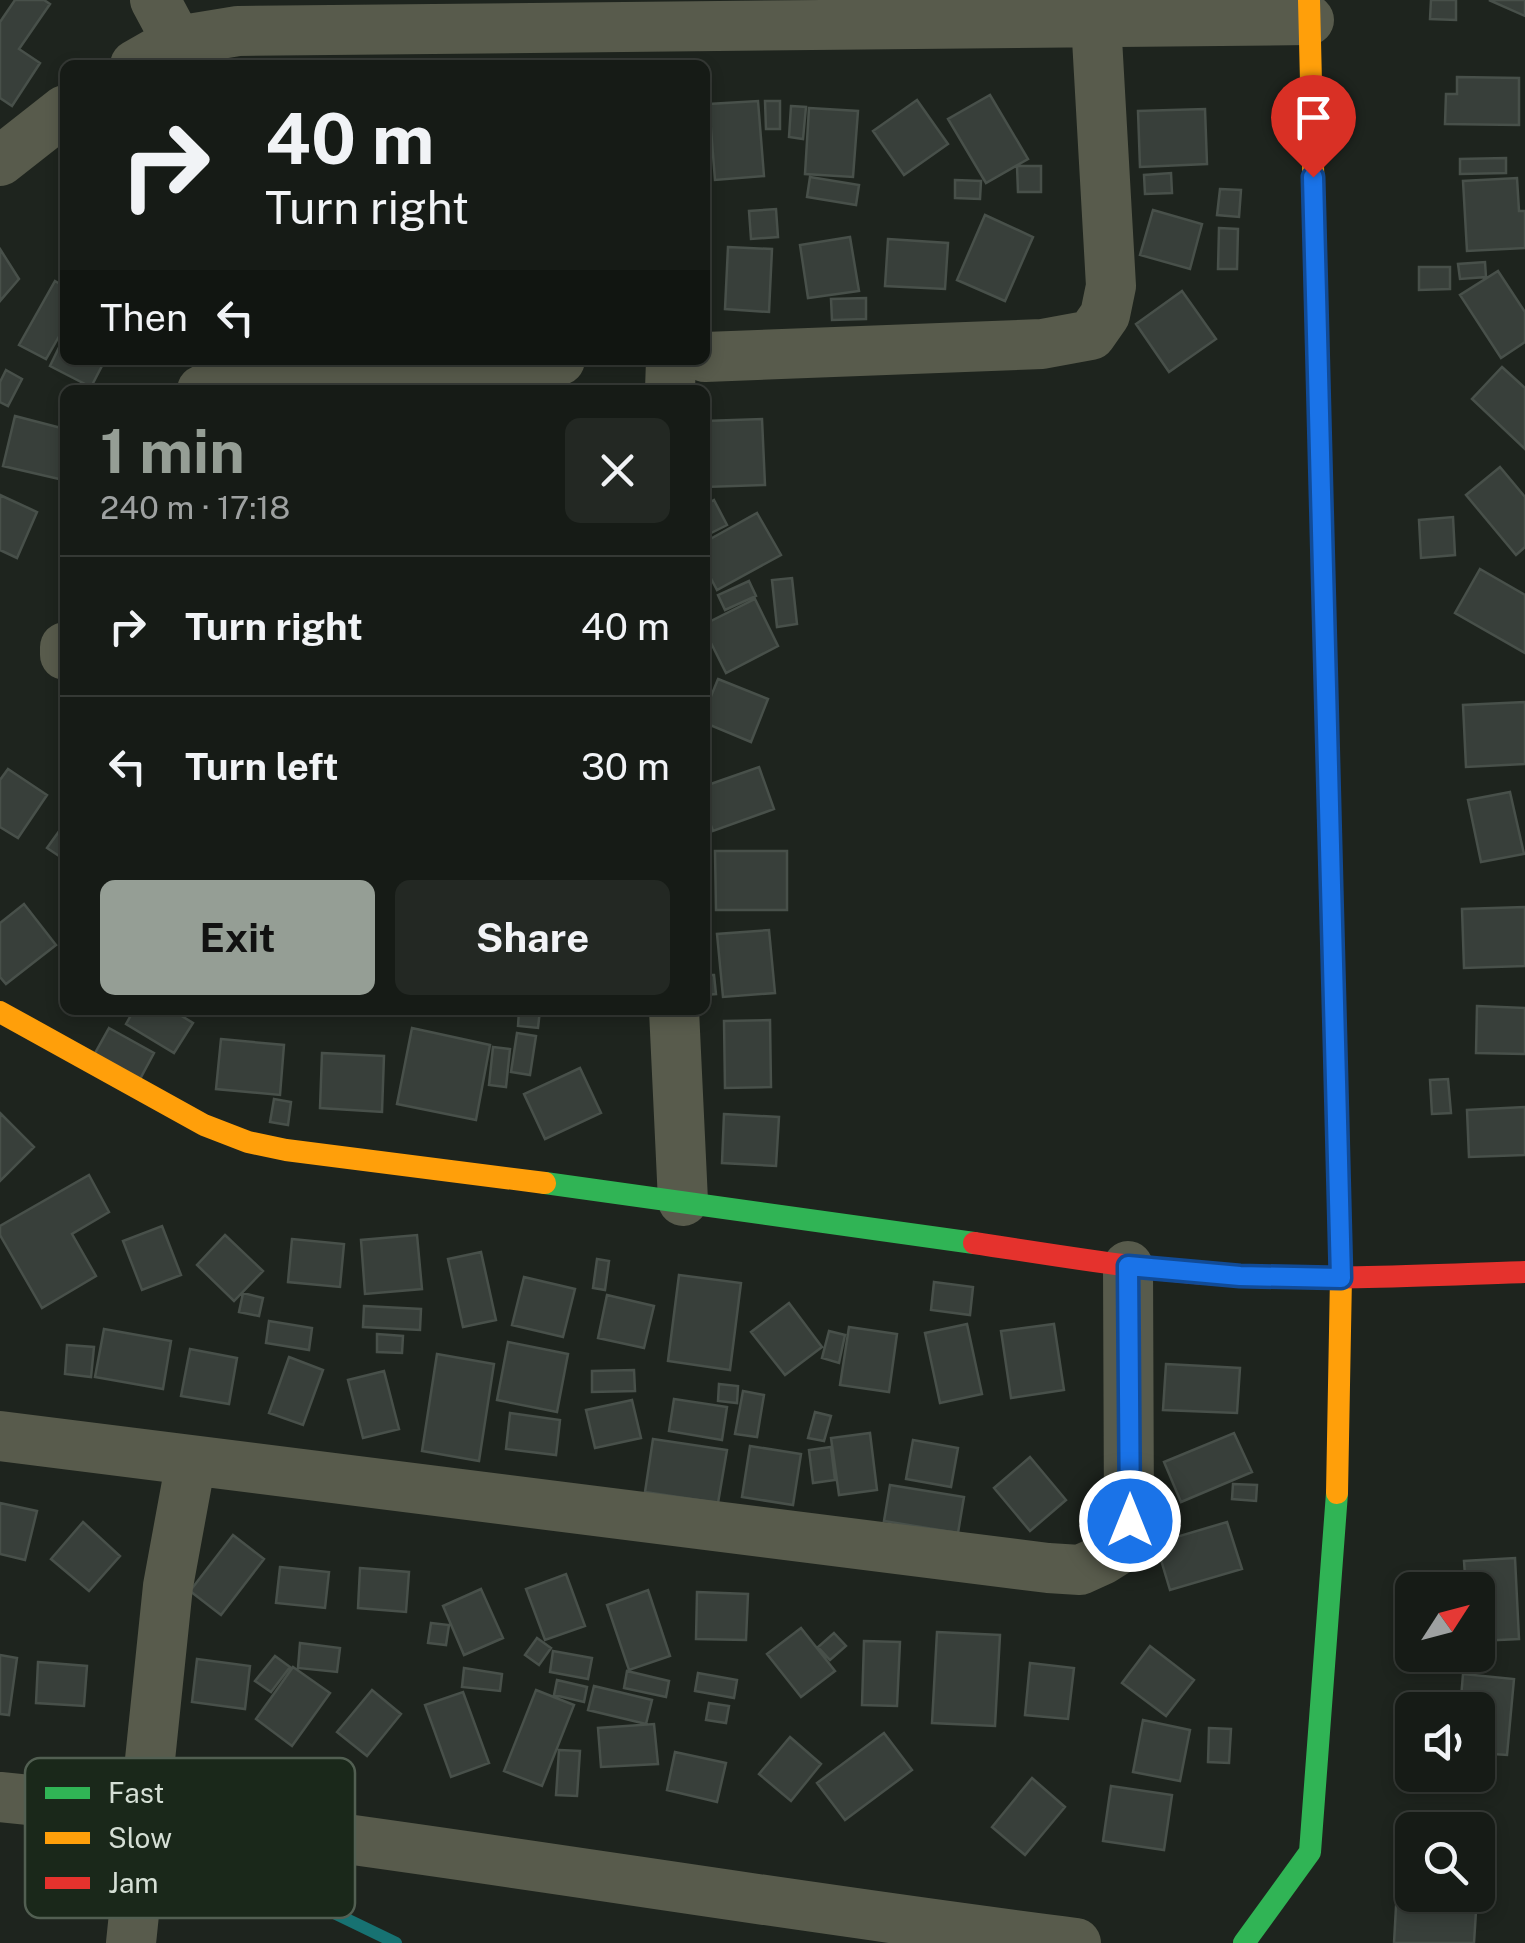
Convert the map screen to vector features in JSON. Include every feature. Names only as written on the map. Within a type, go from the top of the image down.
[{"type":"street","points":[[155,36],[238,31],[1096,21],[1309,10],[1341,1278],[1339,1463],[1310,1852],[1244,1943]]},
{"type":"street","points":[[710,357],[1042,344],[1091,335],[1104,315],[1111,286],[1096,21]]},
{"type":"street","points":[[0,161],[60,114]]},
{"type":"street","points":[[214,385],[244,372],[276,365]]},
{"type":"street","points":[[0,1012],[204,1125],[248,1142],[286,1150],[682,1201],[1128,1266],[1240,1276],[1341,1278],[1525,1272]]},
{"type":"street","points":[[674,1015],[682,1201]]},
{"type":"street","points":[[0,1436],[1080,1570],[1118,1550],[1130,1521],[1128,1266]]},
{"type":"street","points":[[150,1758],[168,1586],[191,1461]]},
{"type":"street","points":[[0,1797],[25,1799]]},
{"type":"street","points":[[355,1841],[1076,1943]]},
{"type":"street","points":[[131,1943],[134,1918]]},
{"type":"building","points":[[15,0],[44,0],[50,4],[19,49],[40,63],[12,106],[0,98],[0,22]]},
{"type":"building","points":[[1431,0],[1456,0],[1456,20],[1430,19]]},
{"type":"building","points":[[1489,0],[1525,0],[1525,16]]},
{"type":"building","points":[[1457,77],[1519,78],[1519,125],[1445,124],[1446,94],[1457,94]]},
{"type":"building","points":[[990,95],[1028,159],[986,183],[948,119]]},
{"type":"building","points":[[917,100],[948,144],[904,175],[873,131]]},
{"type":"building","points":[[758,101],[764,176],[715,180],[710,104]]},
{"type":"building","points":[[765,101],[780,101],[780,129],[766,129]]},
{"type":"building","points":[[791,106],[806,107],[803,139],[789,137]]},
{"type":"building","points":[[809,108],[858,111],[853,177],[805,174]]},
{"type":"building","points":[[1205,109],[1207,164],[1140,167],[1138,111]]},
{"type":"building","points":[[1506,158],[1506,173],[1460,174],[1460,159]]},
{"type":"building","points":[[1017,166],[1041,166],[1041,192],[1018,192]]},
{"type":"building","points":[[1171,173],[1172,193],[1145,194],[1144,175]]},
{"type":"building","points":[[810,177],[859,185],[856,205],[807,197]]},
{"type":"building","points":[[1517,178],[1519,211],[1525,211],[1525,248],[1467,251],[1463,181]]},
{"type":"building","points":[[955,180],[981,181],[980,199],[955,198]]},
{"type":"building","points":[[1220,189],[1241,190],[1239,217],[1217,215]]},
{"type":"building","points":[[776,209],[778,237],[751,239],[749,211]]},
{"type":"building","points":[[1153,210],[1202,224],[1190,269],[1140,255]]},
{"type":"building","points":[[985,215],[1033,237],[1005,301],[957,280]]},
{"type":"building","points":[[1219,228],[1238,229],[1237,269],[1218,269]]},
{"type":"building","points":[[850,237],[859,291],[808,298],[800,245]]},
{"type":"building","points":[[888,239],[948,243],[945,289],[885,286]]},
{"type":"building","points":[[728,247],[772,249],[769,312],[725,309]]},
{"type":"building","points":[[0,249],[19,279],[0,301]]},
{"type":"building","points":[[1485,262],[1486,277],[1460,279],[1458,264]]},
{"type":"building","points":[[1419,267],[1450,267],[1450,289],[1419,290]]},
{"type":"building","points":[[1498,271],[1525,312],[1525,342],[1501,358],[1460,295]]},
{"type":"building","points":[[55,281],[60,284],[60,335],[46,359],[19,345]]},
{"type":"building","points":[[1182,291],[1216,339],[1169,372],[1136,324]]},
{"type":"building","points":[[866,298],[866,319],[832,320],[831,299]]},
{"type":"building","points":[[60,345],[60,365],[102,365],[92,385],[50,366]]},
{"type":"building","points":[[1502,367],[1525,388],[1525,449],[1472,399]]},
{"type":"building","points":[[6,370],[22,379],[8,406],[0,402],[0,382]]},
{"type":"building","points":[[15,416],[60,428],[59,479],[3,466]]},
{"type":"building","points":[[762,419],[765,485],[710,487],[710,421]]},
{"type":"building","points":[[1500,467],[1525,497],[1525,547],[1516,555],[1466,495]]},
{"type":"building","points":[[0,495],[37,512],[17,558],[0,550]]},
{"type":"building","points":[[714,500],[727,525],[710,534],[710,502]]},
{"type":"building","points":[[757,513],[781,555],[717,590],[710,577],[710,539]]},
{"type":"building","points":[[1453,517],[1455,555],[1421,558],[1419,520]]},
{"type":"building","points":[[1480,569],[1525,595],[1525,653],[1455,613]]},
{"type":"building","points":[[792,578],[797,624],[777,627],[772,580]]},
{"type":"building","points":[[749,581],[756,596],[725,610],[718,595]]},
{"type":"building","points":[[755,599],[778,646],[726,673],[710,641],[710,622]]},
{"type":"building","points":[[718,679],[768,699],[751,742],[710,725],[710,699]]},
{"type":"building","points":[[1525,702],[1525,764],[1466,767],[1463,705]]},
{"type":"building","points":[[759,767],[774,809],[713,831],[710,784]]},
{"type":"building","points":[[8,769],[47,795],[18,838],[0,827],[0,780]]},
{"type":"building","points":[[1510,792],[1524,854],[1481,862],[1468,800]]},
{"type":"building","points":[[60,830],[60,857],[47,848]]},
{"type":"building","points":[[715,851],[787,851],[787,910],[716,910]]},
{"type":"building","points":[[24,904],[56,945],[6,984],[0,977],[0,923]]},
{"type":"building","points":[[1525,907],[1525,966],[1464,968],[1462,909]]},
{"type":"building","points":[[769,930],[775,993],[723,997],[717,934]]},
{"type":"building","points":[[710,975],[714,975],[716,994],[710,995]]},
{"type":"building","points":[[1477,1006],[1525,1008],[1525,1054],[1476,1053]]},
{"type":"building","points":[[131,1015],[180,1015],[193,1023],[174,1053],[126,1024]]},
{"type":"building","points":[[519,1015],[539,1015],[538,1028],[518,1026]]},
{"type":"building","points":[[770,1020],[771,1087],[725,1088],[724,1021]]},
{"type":"building","points":[[109,1028],[154,1053],[140,1079],[94,1055]]},
{"type":"building","points":[[412,1028],[490,1045],[476,1120],[397,1104]]},
{"type":"building","points":[[517,1033],[536,1036],[530,1075],[511,1072]]},
{"type":"building","points":[[221,1039],[284,1045],[280,1095],[216,1089]]},
{"type":"building","points":[[493,1047],[510,1049],[506,1087],[489,1085]]},
{"type":"building","points":[[322,1053],[384,1056],[382,1112],[320,1108]]},
{"type":"building","points":[[580,1068],[601,1113],[545,1139],[524,1094]]},
{"type":"building","points":[[1448,1079],[1451,1113],[1432,1114],[1430,1080]]},
{"type":"building","points":[[274,1099],[291,1102],[288,1125],[270,1122]]},
{"type":"building","points":[[1525,1107],[1525,1155],[1469,1157],[1467,1110]]},
{"type":"building","points":[[0,1113],[34,1147],[0,1181]]},
{"type":"building","points":[[724,1114],[779,1117],[776,1166],[722,1163]]},
{"type":"building","points":[[89,1175],[109,1212],[72,1234],[96,1276],[42,1308],[0,1235],[0,1226]]},
{"type":"building","points":[[162,1226],[181,1275],[142,1290],[123,1241]]},
{"type":"building","points":[[225,1235],[263,1271],[234,1301],[197,1265]]},
{"type":"building","points":[[417,1235],[422,1289],[365,1294],[361,1240]]},
{"type":"building","points":[[292,1239],[344,1244],[340,1287],[288,1282]]},
{"type":"building","points":[[481,1252],[496,1320],[463,1327],[448,1259]]},
{"type":"building","points":[[597,1259],[609,1261],[605,1290],[593,1288]]},
{"type":"building","points":[[679,1275],[741,1283],[730,1370],[668,1361]]},
{"type":"building","points":[[524,1277],[575,1289],[563,1337],[512,1325]]},
{"type":"building","points":[[934,1282],[973,1287],[970,1315],[931,1310]]},
{"type":"building","points":[[243,1293],[263,1298],[259,1316],[239,1312]]},
{"type":"building","points":[[607,1295],[654,1306],[644,1348],[598,1338]]},
{"type":"building","points":[[789,1303],[822,1347],[785,1375],[751,1332]]},
{"type":"building","points":[[364,1306],[421,1309],[420,1330],[363,1327]]},
{"type":"building","points":[[269,1321],[312,1328],[309,1350],[266,1343]]},
{"type":"building","points":[[967,1324],[982,1394],[940,1403],[925,1333]]},
{"type":"building","points":[[1054,1324],[1064,1390],[1011,1398],[1001,1331]]},
{"type":"building","points":[[849,1327],[897,1334],[889,1392],[840,1385]]},
{"type":"building","points":[[104,1329],[171,1341],[163,1389],[95,1377]]},
{"type":"building","points":[[829,1331],[845,1335],[839,1363],[822,1358]]},
{"type":"building","points":[[377,1334],[403,1336],[402,1353],[377,1352]]},
{"type":"building","points":[[508,1342],[568,1354],[557,1412],[497,1400]]},
{"type":"building","points":[[67,1345],[94,1347],[91,1377],[65,1374]]},
{"type":"building","points":[[190,1349],[237,1358],[229,1404],[181,1396]]},
{"type":"building","points":[[437,1354],[494,1364],[479,1461],[422,1451]]},
{"type":"building","points":[[289,1357],[323,1370],[303,1425],[269,1413]]},
{"type":"building","points":[[1166,1364],[1240,1368],[1237,1413],[1163,1410]]},
{"type":"building","points":[[634,1370],[635,1391],[592,1392],[592,1371]]},
{"type":"building","points":[[384,1371],[399,1429],[363,1438],[348,1380]]},
{"type":"building","points":[[719,1384],[738,1386],[737,1403],[718,1401]]},
{"type":"building","points":[[743,1391],[764,1395],[757,1437],[735,1434]]},
{"type":"building","points":[[674,1399],[727,1407],[722,1440],[669,1431]]},
{"type":"building","points":[[632,1400],[641,1438],[595,1448],[586,1410]]},
{"type":"building","points":[[815,1412],[831,1416],[824,1441],[808,1438]]},
{"type":"building","points":[[510,1413],[560,1420],[556,1455],[506,1449]]},
{"type":"building","points":[[870,1433],[877,1490],[839,1495],[831,1438]]},
{"type":"building","points":[[1234,1433],[1252,1472],[1181,1502],[1164,1462]]},
{"type":"building","points":[[653,1439],[727,1450],[718,1503],[645,1492]]},
{"type":"building","points":[[913,1440],[958,1448],[951,1487],[906,1479]]},
{"type":"building","points":[[750,1446],[801,1454],[793,1505],[742,1497]]},
{"type":"building","points":[[831,1447],[835,1480],[813,1483],[809,1450]]},
{"type":"building","points":[[1030,1457],[1066,1500],[1030,1531],[994,1488]]},
{"type":"building","points":[[1233,1484],[1257,1485],[1256,1501],[1232,1499]]},
{"type":"building","points":[[890,1485],[964,1497],[958,1533],[884,1521]]},
{"type":"building","points":[[0,1503],[37,1511],[25,1560],[0,1554]]},
{"type":"building","points":[[83,1522],[120,1556],[89,1591],[51,1559]]},
{"type":"building","points":[[1227,1522],[1242,1569],[1170,1590],[1156,1543]]},
{"type":"building","points":[[233,1535],[264,1559],[221,1615],[190,1591]]},
{"type":"building","points":[[1515,1558],[1519,1639],[1495,1640],[1495,1572],[1465,1572],[1464,1561]]},
{"type":"building","points":[[280,1567],[329,1572],[325,1608],[276,1603]]},
{"type":"building","points":[[360,1568],[409,1572],[406,1612],[358,1608]]},
{"type":"building","points":[[566,1574],[585,1626],[545,1640],[526,1589]]},
{"type":"building","points":[[481,1589],[503,1638],[464,1655],[443,1606]]},
{"type":"building","points":[[648,1590],[670,1656],[629,1670],[607,1605]]},
{"type":"building","points":[[697,1592],[748,1594],[746,1640],[696,1639]]},
{"type":"building","points":[[431,1623],[449,1625],[446,1645],[428,1643]]},
{"type":"building","points":[[801,1628],[835,1671],[801,1697],[767,1654]]},
{"type":"building","points":[[937,1632],[1000,1635],[995,1726],[932,1723]]},
{"type":"building","points":[[834,1633],[846,1646],[830,1660],[818,1647]]},
{"type":"building","points":[[537,1638],[551,1648],[539,1665],[525,1655]]},
{"type":"building","points":[[864,1641],[900,1642],[897,1706],[862,1705]]},
{"type":"building","points":[[300,1643],[340,1648],[337,1672],[298,1668]]},
{"type":"building","points":[[1150,1646],[1194,1680],[1166,1716],[1122,1683]]},
{"type":"building","points":[[553,1651],[592,1658],[588,1679],[550,1672]]},
{"type":"building","points":[[0,1655],[17,1658],[9,1715],[0,1714]]},
{"type":"building","points":[[275,1656],[290,1667],[271,1692],[255,1681]]},
{"type":"building","points":[[197,1659],[250,1666],[245,1709],[192,1702]]},
{"type":"building","points":[[38,1662],[87,1666],[84,1706],[36,1703]]},
{"type":"building","points":[[1030,1663],[1074,1668],[1068,1719],[1025,1715]]},
{"type":"building","points":[[293,1667],[330,1693],[292,1746],[256,1719]]},
{"type":"building","points":[[464,1668],[502,1674],[500,1691],[462,1687]]},
{"type":"building","points":[[627,1671],[669,1681],[666,1697],[624,1688]]},
{"type":"building","points":[[698,1673],[737,1680],[734,1698],[695,1691]]},
{"type":"building","points":[[1463,1674],[1514,1679],[1507,1755],[1495,1754],[1495,1692],[1462,1692]]},
{"type":"building","points":[[557,1680],[587,1687],[584,1702],[554,1695]]},
{"type":"building","points":[[594,1686],[652,1700],[646,1724],[588,1710]]},
{"type":"building","points":[[372,1690],[401,1714],[367,1756],[337,1732]]},
{"type":"building","points":[[536,1690],[574,1705],[542,1786],[504,1771]]},
{"type":"building","points":[[463,1692],[489,1763],[451,1777],[425,1705]]},
{"type":"building","points":[[709,1703],[729,1706],[726,1723],[706,1720]]},
{"type":"building","points":[[1143,1720],[1190,1730],[1180,1781],[1133,1772]]},
{"type":"building","points":[[654,1724],[658,1764],[601,1767],[598,1728]]},
{"type":"building","points":[[1209,1728],[1231,1729],[1229,1763],[1208,1762]]},
{"type":"building","points":[[884,1733],[912,1770],[845,1820],[817,1783]]},
{"type":"building","points":[[790,1737],[821,1764],[791,1801],[759,1774]]},
{"type":"building","points":[[559,1750],[580,1751],[577,1796],[556,1795]]},
{"type":"building","points":[[675,1752],[726,1763],[717,1802],[667,1790]]},
{"type":"building","points":[[1032,1778],[1065,1807],[1025,1855],[992,1827]]},
{"type":"building","points":[[1111,1786],[1172,1795],[1164,1850],[1103,1841]]},
{"type":"building","points":[[1396,1912],[1476,1912],[1474,1943],[1394,1943]]},
{"type":"waterway","points":[[344,1918],[396,1943]]},
{"type":"traffic: fast","points":[[1319,411],[1331,864]]},
{"type":"traffic: fast","points":[[545,1183],[974,1243]]},
{"type":"traffic: fast","points":[[1244,1943],[1310,1852],[1337,1493]]},
{"type":"traffic: slow","points":[[1309,0],[1319,411]]},
{"type":"traffic: slow","points":[[1331,864],[1341,1277],[1337,1493]]},
{"type":"traffic: slow","points":[[0,1012],[204,1125],[248,1142],[545,1183]]},
{"type":"traffic: jam","points":[[974,1243],[1140,1267],[1241,1276],[1525,1272]]},
{"type":"route","points":[[1130,1521],[1128,1266],[1240,1276],[1341,1278],[1313,177]]}]
